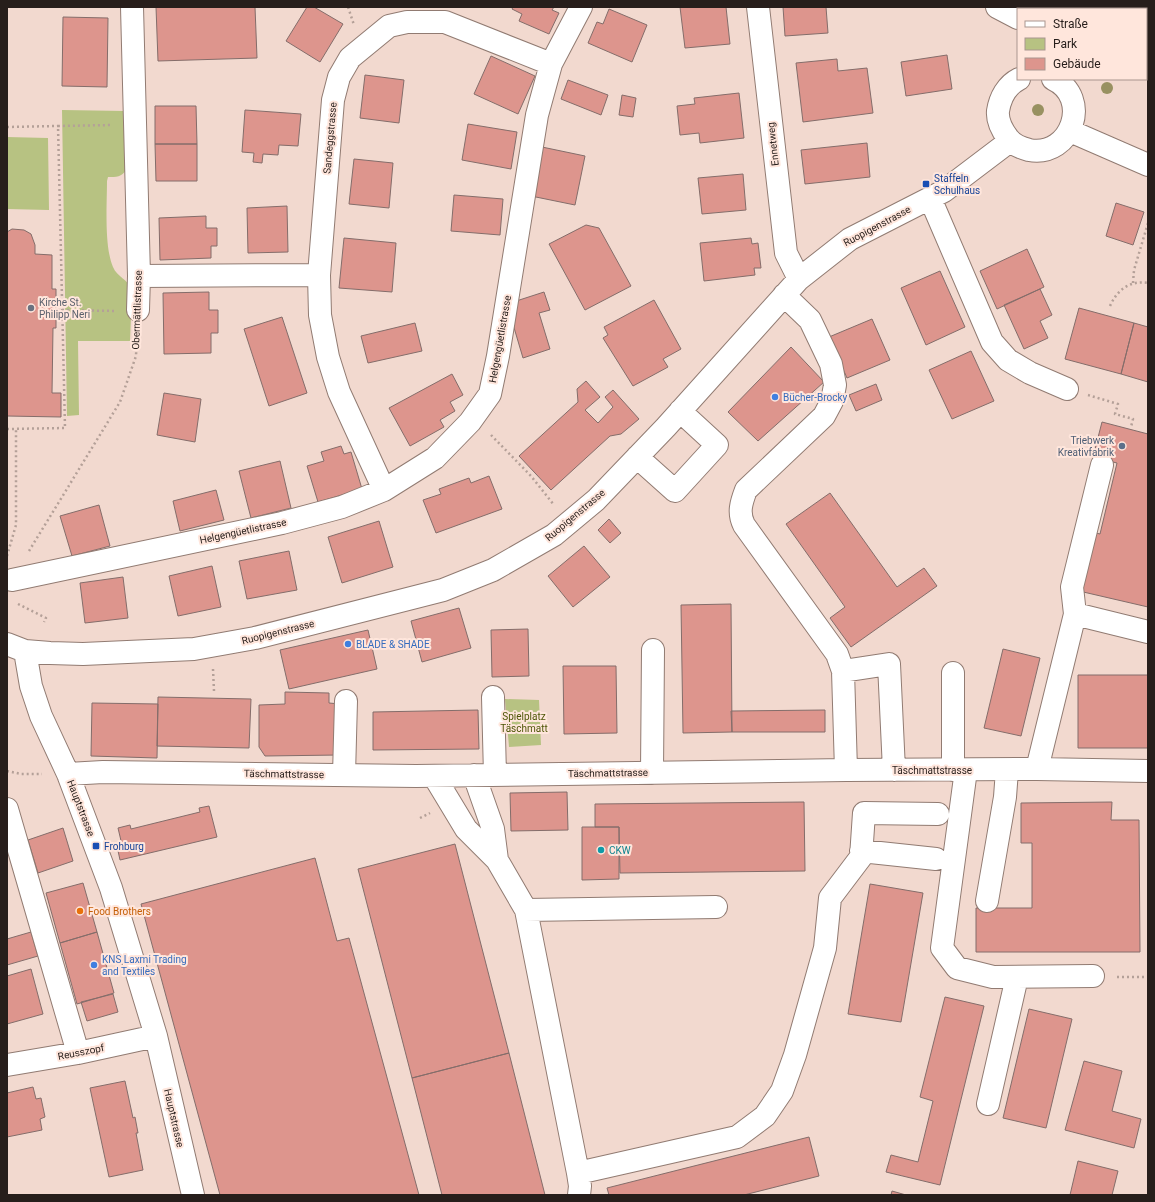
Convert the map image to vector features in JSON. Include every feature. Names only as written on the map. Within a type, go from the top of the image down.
[{"type":"street","name":"Obermättlistrasse","points":[[132,7],[139,276],[138,310]]},
{"type":"street","name":"Helgengüetlistrasse","points":[[13,591],[342,507],[384,490],[435,458],[473,417],[490,394],[499,349],[537,116],[551,64],[581,7]]},
{"type":"street","name":"Ennetweg","points":[[758,7],[786,253],[799,279]]},
{"type":"street","points":[[997,7],[1017,17]]},
{"type":"street","name":"Sandeggstrasse","points":[[384,490],[339,392],[328,357],[320,315],[319,275],[332,100],[339,77],[350,58],[389,26],[407,22],[445,22],[551,64]]},
{"type":"street","points":[[1018,80],[1006,89],[999,102],[998,116],[1002,130],[1010,141],[1022,148],[1036,151],[1049,149],[1061,142],[1070,131],[1074,118],[1074,104],[1068,91],[1054,80]]},
{"type":"street","points":[[1070,131],[1148,165]]},
{"type":"street","name":"Ruopigenstrasse","points":[[16,648],[83,654],[194,649],[255,638],[443,590],[493,570],[554,536],[596,500],[680,412],[784,294],[820,261],[850,239],[944,191],[1010,141]]},
{"type":"street","points":[[930,198],[992,342],[1014,363],[1030,373],[1067,389]]},
{"type":"street","points":[[139,276],[319,275]]},
{"type":"street","points":[[784,294],[810,320],[831,364],[835,385],[832,401],[824,416],[746,490],[740,505],[740,517],[744,525],[836,654],[843,671],[846,770]]},
{"type":"street","points":[[637,457],[675,491],[717,445],[680,412]]},
{"type":"street","points":[[1037,769],[1075,614],[1072,587],[1102,465]]},
{"type":"street","points":[[1075,614],[1148,632]]},
{"type":"street","name":"Hauptstrasse","points":[[16,648],[41,716],[68,774],[111,888],[156,1036],[193,1195]]},
{"type":"street","points":[[652,773],[653,650]]},
{"type":"street","points":[[843,671],[889,664],[894,770]]},
{"type":"street","points":[[953,673],[960,770],[942,948],[956,968],[993,977],[1093,976]]},
{"type":"street","points":[[493,697],[495,775]]},
{"type":"street","points":[[344,775],[346,701]]},
{"type":"street","name":"Täschmattstrasse","points":[[68,774],[103,772],[434,776],[846,770],[1037,769],[1148,771]]},
{"type":"street","points":[[987,901],[1005,797],[1007,770]]},
{"type":"street","points":[[474,775],[493,829],[497,860]]},
{"type":"street","points":[[434,776],[466,829],[497,860],[526,910],[578,1173],[580,1186],[579,1195]]},
{"type":"street","points":[[7,808],[78,1053]]},
{"type":"street","points":[[578,1173],[737,1137],[765,1116],[782,1091],[794,1055],[825,948],[830,898],[860,858],[864,813],[938,814]]},
{"type":"street","points":[[861,851],[936,859]]},
{"type":"street","points":[[526,910],[716,907]]},
{"type":"street","points":[[988,1104],[1017,977]]},
{"type":"street","name":"Reusszopf","points":[[7,1065],[78,1053],[156,1036]]},
{"type":"path","points":[[7,127],[135,124]]},
{"type":"path","points":[[7,429],[65,428],[58,126]]},
{"type":"path","points":[[1133,283],[1134,270],[1148,223]]},
{"type":"path","points":[[1110,306],[1114,296],[1121,289],[1133,283],[1148,283]]},
{"type":"path","points":[[62,310],[138,310]]},
{"type":"path","name":"Obermättlistrasse","points":[[13,591],[120,402],[136,356],[138,310]]},
{"type":"path","points":[[1067,389],[1118,404],[1115,414],[1133,419],[1131,427]]},
{"type":"path","points":[[473,417],[531,476],[554,506]]},
{"type":"path","points":[[7,556],[16,525],[16,429]]},
{"type":"path","points":[[13,591],[46,618],[44,622]]},
{"type":"path","points":[[7,771],[21,774],[68,774]]},
{"type":"path","points":[[1093,976],[1148,977]]},
{"type":"green space","points":[[62,110],[125,111],[126,170],[121,175],[116,177],[108,177],[107,237],[113,267],[128,283],[132,290],[130,341],[78,341],[79,415],[67,416]]},
{"type":"green space","points":[[7,137],[48,138],[49,210],[7,209]]},
{"type":"green space","name":"Spielplatz Täschmatt","points":[[505,699],[539,700],[541,745],[509,747]]},
{"type":"building","points":[[156,7],[255,7],[257,58],[158,61]]},
{"type":"building","points":[[307,7],[314,7],[343,24],[320,62],[286,41]]},
{"type":"building","points":[[513,7],[554,7],[552,10],[559,13],[549,34],[519,21],[522,14],[512,9]]},
{"type":"building","points":[[680,7],[726,7],[730,44],[685,48]]},
{"type":"building","points":[[783,7],[826,7],[828,33],[785,36]]},
{"type":"building","points":[[1143,7],[1144,8],[1118,8]]},
{"type":"building","points":[[609,9],[647,25],[632,62],[588,43],[597,22],[603,24]]},
{"type":"building","points":[[63,17],[108,18],[107,87],[62,86]]},
{"type":"building","points":[[947,55],[952,89],[906,96],[901,62]]},
{"type":"building","points":[[491,56],[535,76],[518,114],[474,94]]},
{"type":"building","points":[[837,59],[838,71],[867,68],[873,113],[803,122],[796,63]]},
{"type":"building","points":[[365,75],[404,80],[399,123],[360,118]]},
{"type":"building","points":[[568,80],[608,95],[601,115],[561,99]]},
{"type":"building","points":[[739,93],[744,138],[700,143],[699,133],[680,135],[677,106],[695,104],[694,98]]},
{"type":"building","points":[[622,95],[636,98],[633,117],[619,115]]},
{"type":"building","points":[[155,106],[196,106],[197,144],[155,144]]},
{"type":"building","points":[[245,110],[301,114],[298,146],[279,145],[278,155],[263,154],[262,163],[253,162],[254,153],[242,152]]},
{"type":"building","points":[[468,124],[517,132],[511,169],[462,160]]},
{"type":"building","points":[[867,143],[870,177],[805,184],[801,150]]},
{"type":"building","points":[[155,144],[197,144],[197,181],[156,181]]},
{"type":"building","points":[[542,147],[585,156],[575,205],[531,196]]},
{"type":"building","points":[[354,159],[393,163],[389,208],[349,204]]},
{"type":"building","points":[[743,174],[746,210],[702,214],[698,178]]},
{"type":"building","points":[[454,195],[503,199],[500,235],[451,231]]},
{"type":"building","points":[[1116,203],[1144,212],[1133,245],[1106,236]]},
{"type":"building","points":[[287,206],[288,252],[248,253],[247,208]]},
{"type":"building","points":[[206,216],[206,228],[217,228],[217,246],[211,246],[211,258],[160,260],[159,218]]},
{"type":"building","points":[[586,225],[599,228],[631,286],[585,310],[549,244]]},
{"type":"building","name":"Kirche St. Philipp Neri","points":[[12,229],[24,230],[31,234],[35,245],[35,254],[52,255],[52,289],[56,289],[56,328],[53,328],[52,393],[61,393],[61,417],[7,416],[7,232]]},
{"type":"building","points":[[344,238],[396,243],[392,292],[339,288]]},
{"type":"building","points":[[751,238],[752,244],[758,243],[761,268],[754,268],[755,275],[704,281],[700,243]]},
{"type":"building","points":[[1027,249],[1044,287],[997,309],[980,271]]},
{"type":"building","points":[[940,271],[965,327],[926,345],[901,288]]},
{"type":"building","points":[[1040,289],[1052,315],[1040,321],[1048,338],[1024,349],[1004,305]]},
{"type":"building","points":[[209,292],[209,310],[218,310],[218,333],[211,333],[211,353],[164,354],[163,293]]},
{"type":"building","points":[[544,292],[550,310],[539,313],[550,349],[523,358],[507,304]]},
{"type":"building","points":[[654,300],[681,349],[663,359],[668,367],[633,386],[603,338],[608,335],[604,327]]},
{"type":"building","points":[[1079,308],[1134,323],[1121,374],[1065,359]]},
{"type":"building","points":[[282,317],[307,393],[269,406],[244,329]]},
{"type":"building","points":[[872,319],[890,360],[847,378],[829,337]]},
{"type":"building","points":[[415,323],[422,351],[368,363],[361,336]]},
{"type":"building","points":[[1134,323],[1148,327],[1148,382],[1121,374]]},
{"type":"building","name":"Bücher-Brocky","points":[[791,347],[824,382],[758,441],[728,412]]},
{"type":"building","points":[[971,351],[994,401],[952,419],[929,370]]},
{"type":"building","points":[[452,374],[463,395],[450,402],[455,411],[440,420],[444,427],[410,446],[389,408]]},
{"type":"building","points":[[586,381],[600,397],[585,410],[598,423],[613,407],[605,397],[613,390],[639,419],[621,434],[610,436],[551,490],[519,456],[578,402],[577,389]]},
{"type":"building","points":[[876,384],[882,400],[856,411],[849,395]]},
{"type":"building","points":[[164,393],[201,399],[195,442],[157,435]]},
{"type":"building","points":[[1102,422],[1148,434],[1148,607],[1079,591],[1096,533],[1100,534],[1117,463],[1093,457]]},
{"type":"building","points":[[341,446],[344,454],[351,452],[362,489],[318,502],[307,466],[324,461],[321,452]]},
{"type":"building","points":[[280,461],[291,508],[251,518],[239,471]]},
{"type":"building","points":[[489,476],[502,509],[436,533],[423,500],[441,494],[439,489],[469,478],[471,483]]},
{"type":"building","points":[[216,490],[224,520],[180,531],[173,501]]},
{"type":"building","points":[[830,493],[897,587],[924,568],[937,586],[851,647],[830,618],[845,607],[786,524]]},
{"type":"building","points":[[99,505],[110,546],[72,556],[60,516]]},
{"type":"building","points":[[609,519],[621,533],[610,543],[598,530]]},
{"type":"building","points":[[379,521],[393,567],[342,583],[328,537]]},
{"type":"building","points":[[584,546],[610,577],[573,607],[548,576]]},
{"type":"building","points":[[289,551],[297,590],[247,599],[239,561]]},
{"type":"building","points":[[212,566],[221,607],[178,616],[169,576]]},
{"type":"building","points":[[123,577],[128,618],[85,623],[80,583]]},
{"type":"building","points":[[731,604],[732,732],[683,733],[681,605]]},
{"type":"building","points":[[459,608],[471,648],[422,662],[411,621]]},
{"type":"building","points":[[528,629],[529,676],[492,677],[491,630]]},
{"type":"building","points":[[368,630],[377,669],[289,689],[280,650]]},
{"type":"building","points":[[1003,649],[1040,658],[1021,736],[984,728]]},
{"type":"building","points":[[563,666],[616,666],[617,733],[564,734]]},
{"type":"building","points":[[1078,675],[1148,675],[1148,748],[1078,748]]},
{"type":"building","points":[[285,692],[329,693],[329,703],[340,704],[339,755],[265,756],[259,747],[259,705],[285,704]]},
{"type":"building","points":[[158,697],[251,699],[249,748],[157,746]]},
{"type":"building","points":[[92,703],[158,704],[157,758],[91,756]]},
{"type":"building","points":[[478,710],[479,749],[373,750],[373,712]]},
{"type":"building","points":[[825,710],[825,732],[732,732],[731,711]]},
{"type":"building","points":[[567,792],[568,830],[511,831],[510,793]]},
{"type":"building","points":[[804,802],[805,871],[620,873],[619,827],[595,827],[595,804]]},
{"type":"building","points":[[1112,802],[1111,820],[1139,820],[1140,952],[976,952],[976,908],[1032,908],[1032,843],[1021,843],[1021,803]]},
{"type":"building","points":[[209,806],[217,837],[120,860],[117,846],[122,845],[118,828],[130,825],[131,829],[200,812],[199,808]]},
{"type":"building","name":"CKW","points":[[582,827],[619,827],[619,879],[582,880]]},
{"type":"building","points":[[63,828],[73,861],[38,873],[28,840]]},
{"type":"building","points":[[455,844],[509,1053],[412,1078],[358,869]]},
{"type":"building","points":[[315,858],[337,941],[349,938],[419,1195],[220,1195],[141,904]]},
{"type":"building","points":[[83,883],[97,932],[60,943],[46,893]]},
{"type":"building","points":[[870,884],[923,893],[901,1022],[848,1014]]},
{"type":"building","points":[[31,932],[38,956],[7,965],[7,939]]},
{"type":"building","points":[[97,932],[114,993],[77,1004],[60,943]]},
{"type":"building","points":[[31,969],[43,1014],[7,1024],[7,976]]},
{"type":"building","points":[[113,994],[118,1012],[87,1021],[81,1002]]},
{"type":"building","points":[[945,997],[984,1006],[940,1185],[886,1172],[891,1155],[918,1162],[933,1101],[920,1097]]},
{"type":"building","points":[[1029,1009],[1072,1019],[1046,1128],[1003,1118]]},
{"type":"building","points":[[509,1053],[545,1195],[442,1195],[412,1078]]},
{"type":"building","points":[[1084,1061],[1122,1071],[1112,1111],[1141,1119],[1134,1148],[1065,1130]]},
{"type":"building","points":[[125,1081],[133,1118],[135,1117],[138,1133],[136,1133],[143,1170],[109,1177],[90,1088]]},
{"type":"building","points":[[33,1087],[36,1099],[41,1098],[45,1117],[40,1119],[42,1130],[7,1137],[7,1093]]},
{"type":"building","points":[[809,1137],[819,1176],[744,1195],[609,1195],[607,1188]]},
{"type":"building","points":[[1078,1161],[1118,1171],[1112,1195],[1070,1195]]},
{"type":"building","points":[[892,1191],[906,1195],[891,1195]]},
{"type":"place","name":"Staffeln Schulhaus","points":[[926,184]]},
{"type":"place","name":"Kirche St. Philipp Neri","points":[[31,308]]},
{"type":"place","name":"Bücher-Brocky","points":[[775,397]]},
{"type":"place","name":"Triebwerk Kreativfabrik","points":[[1122,446]]},
{"type":"place","name":"BLADE & SHADE","points":[[348,644]]},
{"type":"place","name":"Frohburg","points":[[96,846]]},
{"type":"place","name":"CKW","points":[[601,850]]},
{"type":"place","name":"Food Brothers","points":[[80,911]]},
{"type":"place","name":"KNS Laxmi Trading and Textiles","points":[[94,965]]}]
